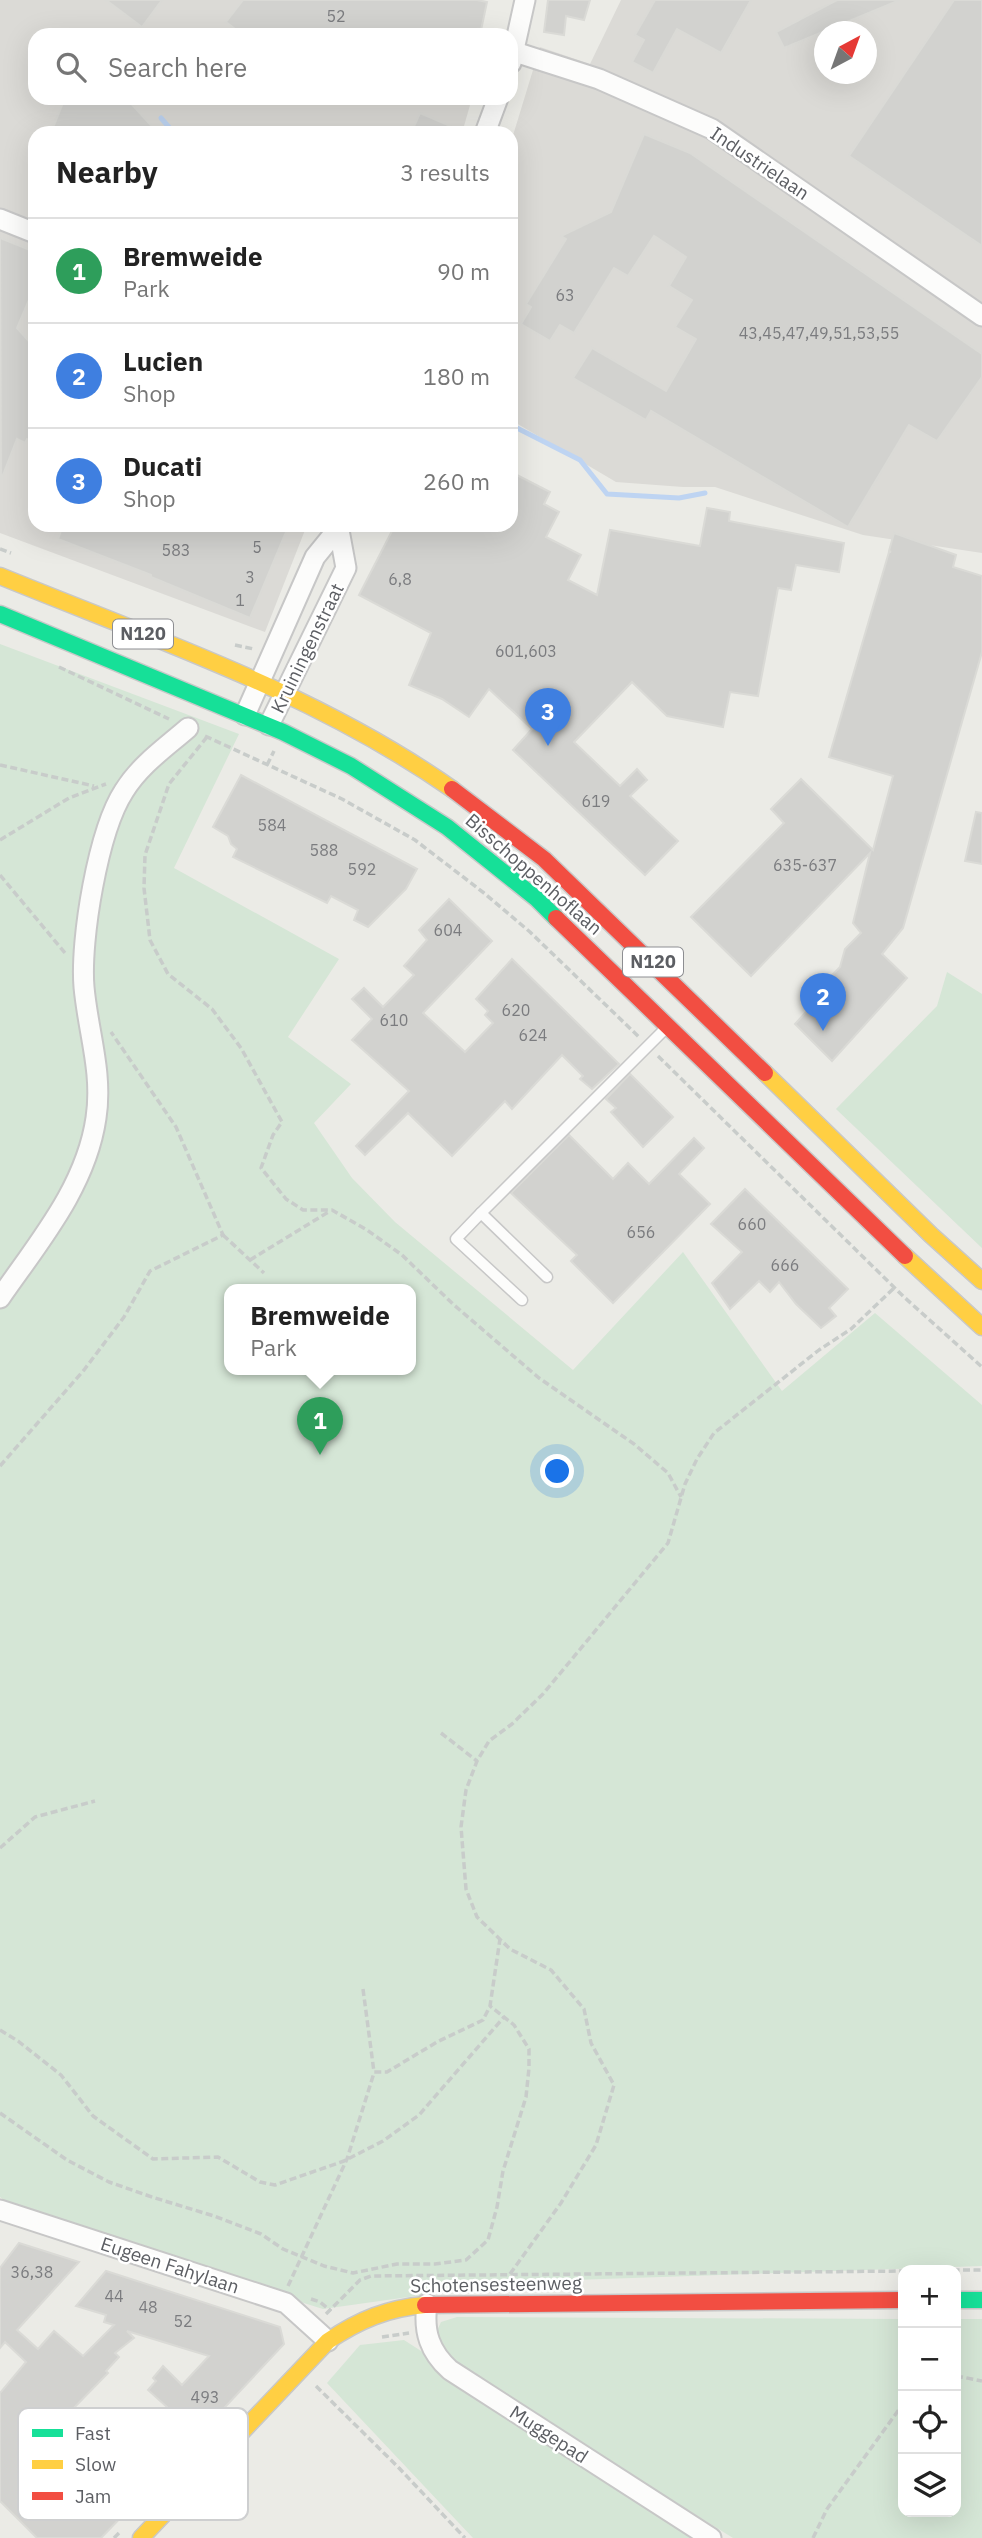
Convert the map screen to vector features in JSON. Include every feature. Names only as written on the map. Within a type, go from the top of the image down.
[{"type":"main road","name":"Bisschoppenhoflaan","points":[[0,576],[286,693],[370,737],[429,773],[544,859],[596,906],[931,1235],[982,1281]]},
{"type":"main road","name":"Bisschoppenhoflaan","points":[[0,614],[269,725],[351,766],[470,844],[537,899],[895,1247],[982,1327]]},
{"type":"main road","name":"Schotensesteenweg","points":[[248,2425],[328,2341],[350,2325],[377,2312],[427,2304],[898,2300]]},
{"type":"main road","points":[[961,2300],[982,2300]]},
{"type":"main road","name":"Schotensesteenweg","points":[[141,2538],[158,2520]]},
{"type":"street","points":[[518,34],[525,0]]},
{"type":"street","name":"Industrielaan","points":[[518,59],[599,79],[712,129],[982,316]]},
{"type":"street","points":[[488,126],[495,105]]},
{"type":"street","points":[[0,219],[28,230]]},
{"type":"street","name":"Kruiningenstraat","points":[[246,715],[315,558],[332,532]]},
{"type":"street","name":"Kruiningenstraat","points":[[269,725],[346,569],[336,532]]},
{"type":"street","points":[[0,1298],[68,1197],[92,1140],[99,1087],[84,986],[86,926],[109,827],[123,792],[133,778],[152,758],[191,730]]},
{"type":"street","name":"Eugeen Fahylaan","points":[[0,2211],[286,2303],[328,2341]]},
{"type":"street","points":[[427,2304],[427,2335]]},
{"type":"street","name":"Muggepad","points":[[427,2335],[439,2360],[450,2370],[711,2538]]},
{"type":"lane","points":[[522,1300],[456,1239],[669,1025]]},
{"type":"lane","points":[[481,1213],[547,1277]]},
{"type":"path","points":[[51,663],[267,765]]},
{"type":"path","points":[[207,737],[169,785],[145,855],[144,888],[150,940],[168,974],[212,1009],[242,1048],[282,1122],[273,1135],[261,1168],[286,1199],[303,1210],[332,1210],[367,1230],[401,1255],[539,1378],[634,1444],[668,1473],[681,1497]]},
{"type":"path","points":[[0,765],[96,787]]},
{"type":"path","points":[[0,840],[69,798],[96,787],[133,778]]},
{"type":"path","points":[[0,875],[66,954]]},
{"type":"path","points":[[106,1022],[176,1127],[223,1234],[264,1273]]},
{"type":"path","points":[[250,1260],[332,1210]]},
{"type":"path","points":[[0,1466],[84,1370],[124,1317],[150,1270],[223,1234]]},
{"type":"path","points":[[510,2274],[561,2203],[596,2145],[614,2085],[591,2043],[584,2009],[551,1970],[510,1949],[477,1917],[466,1889],[461,1827],[466,1790],[477,1761],[489,1741],[543,1695],[668,1543],[681,1497],[697,1459],[714,1433],[819,1350],[851,1329],[894,1288]]},
{"type":"path","points":[[441,1733],[477,1761]]},
{"type":"path","points":[[0,1848],[35,1816],[95,1801]]},
{"type":"path","points":[[374,2073],[387,2072],[437,2042],[483,2020],[490,2006],[500,1939]]},
{"type":"path","points":[[286,2291],[347,2159],[374,2073],[363,1989]]},
{"type":"path","points":[[0,2113],[66,2160],[109,2182],[155,2199],[215,2216],[261,2234],[283,2249],[324,2266],[353,2273],[397,2264],[435,2264],[467,2260],[488,2240],[503,2171],[526,2097],[529,2068],[529,2049],[514,2025],[490,2006]]},
{"type":"path","points":[[0,2031],[18,2041],[61,2075],[93,2116],[153,2158],[218,2157],[260,2182],[275,2185],[347,2159],[383,2141],[419,2115],[504,2017]]},
{"type":"path","points":[[961,2270],[982,2270]]},
{"type":"path","points":[[364,2271],[368,2277]]},
{"type":"path","points":[[330,2309],[354,2285],[368,2277],[898,2271]]},
{"type":"path","points":[[375,2340],[407,2333],[427,2335]]},
{"type":"path","points":[[300,2370],[465,2538]]},
{"type":"path","points":[[961,2376],[982,2381]]},
{"type":"path","points":[[813,2538],[827,2509],[898,2411]]},
{"type":"shaded area","points":[[0,0],[372,0],[474,28],[28,28],[28,105],[470,105],[464,126],[28,126],[28,532],[304,532],[265,632],[0,533]]},
{"type":"shaded area","points":[[621,0],[982,0],[982,553],[863,535],[715,487],[616,482],[518,424],[518,126],[516,126],[540,47],[590,64]]},
{"type":"green space","points":[[0,644],[239,734],[174,868],[339,959],[288,1037],[351,1084],[314,1123],[352,1178],[395,1222],[573,1370],[683,1252],[782,1391],[875,1313],[982,1405],[982,2266],[898,2265],[898,2269],[515,2282],[323,2309],[22,2215],[0,2197]]},
{"type":"green space","points":[[947,972],[982,994],[982,1248],[836,1109],[937,1006]]},
{"type":"green space","points":[[457,2317],[898,2319],[898,2517],[961,2517],[961,2319],[982,2319],[982,2538],[733,2538],[452,2363],[435,2335],[441,2322]]},
{"type":"green space","points":[[404,2340],[711,2538],[473,2538],[327,2383],[360,2345]]},
{"type":"building","points":[[106,0],[162,0],[142,27]]},
{"type":"building","points":[[243,0],[487,2],[481,28],[234,28],[226,22]]},
{"type":"building","points":[[548,0],[590,0],[584,20],[566,16],[564,35],[544,32]]},
{"type":"building","points":[[655,0],[751,0],[721,53],[677,29],[653,73],[632,62],[644,40],[635,35]]},
{"type":"building","points":[[837,0],[900,0],[849,21],[814,21],[814,36],[784,48],[776,32]]},
{"type":"building","points":[[954,0],[982,0],[982,246],[849,156]]},
{"type":"building","points":[[62,105],[132,105],[152,126],[54,126]]},
{"type":"building","points":[[420,113],[451,126],[414,126]]},
{"type":"building","points":[[644,134],[690,153],[982,354],[982,377],[937,441],[909,425],[848,527],[651,411],[646,420],[573,378],[592,348],[666,391],[696,339],[675,327],[692,300],[669,286],[686,257],[654,236],[628,276],[614,268],[574,333],[560,325],[550,341],[521,324],[531,307],[526,304],[566,239],[561,236],[611,212]]},
{"type":"building","points":[[0,238],[28,249],[28,302],[17,328],[28,340],[28,440],[25,443],[17,439],[1,480]]},
{"type":"building","points":[[518,476],[550,492],[544,504],[559,512],[546,537],[581,555],[568,580],[597,595],[610,530],[700,546],[707,508],[730,512],[729,521],[844,543],[839,572],[796,565],[791,590],[778,588],[758,696],[730,692],[723,727],[667,716],[632,682],[574,742],[620,786],[637,769],[647,780],[630,796],[678,841],[645,875],[513,750],[532,729],[489,689],[469,717],[442,699],[409,685],[431,633],[359,595],[391,532],[518,532]]},
{"type":"building","points":[[60,532],[286,532],[250,618],[58,539]]},
{"type":"building","points":[[894,533],[956,555],[953,567],[982,576],[982,652],[903,928],[882,954],[907,978],[832,1061],[795,1024],[817,1000],[813,995],[840,967],[845,949],[861,933],[853,923],[870,853],[751,976],[691,917],[784,823],[771,809],[801,779],[873,850],[893,776],[829,757],[891,552],[889,551]]},
{"type":"building","points":[[241,775],[417,869],[406,889],[368,927],[354,920],[358,910],[331,896],[327,903],[233,857],[237,849],[228,836],[213,827]]},
{"type":"building","points":[[976,812],[982,813],[982,864],[965,861]]},
{"type":"building","points":[[449,899],[492,941],[423,1013],[465,1052],[493,1023],[485,1015],[488,1011],[476,999],[512,959],[619,1064],[592,1089],[580,1079],[583,1076],[562,1055],[512,1109],[505,1101],[452,1156],[408,1113],[365,1155],[356,1146],[409,1091],[352,1040],[372,1019],[352,999],[364,988],[383,1007],[414,975],[404,966],[427,940],[419,930]]},
{"type":"building","points":[[630,1074],[673,1117],[643,1147],[611,1112],[616,1108],[606,1099]]},
{"type":"building","points":[[569,1135],[613,1179],[628,1163],[649,1184],[694,1138],[704,1148],[679,1174],[710,1204],[613,1303],[571,1261],[577,1255],[511,1193]]},
{"type":"building","points":[[745,1189],[848,1289],[829,1308],[836,1316],[821,1328],[796,1304],[779,1282],[770,1292],[759,1281],[730,1309],[712,1283],[742,1252],[711,1224]]},
{"type":"building","points":[[19,2243],[79,2262],[17,2330],[38,2349],[54,2331],[83,2356],[114,2325],[104,2322],[106,2315],[76,2306],[106,2271],[280,2327],[284,2344],[224,2408],[166,2408],[148,2390],[156,2381],[153,2378],[163,2366],[182,2385],[209,2356],[127,2331],[134,2338],[115,2353],[119,2357],[106,2371],[108,2373],[74,2408],[18,2408],[18,2519],[0,2501],[0,2393],[26,2362],[5,2342],[0,2348],[0,2268]]},
{"type":"building","points":[[19,2520],[118,2520],[101,2538],[37,2538]]},
{"type":"waterway","points":[[161,118],[168,126]]},
{"type":"waterway","points":[[518,429],[580,460],[607,494],[679,498],[705,493]]},
{"type":"traffic: fast","points":[[0,614],[283,732],[351,766],[447,827],[537,899],[556,918]]},
{"type":"traffic: fast","points":[[961,2300],[982,2300]]},
{"type":"traffic: slow","points":[[0,576],[175,646],[289,696],[400,755],[452,789]]},
{"type":"traffic: slow","points":[[765,1073],[982,1281]]},
{"type":"traffic: slow","points":[[905,1256],[982,1327]]},
{"type":"traffic: slow","points":[[248,2425],[328,2341],[374,2316],[425,2305]]},
{"type":"traffic: slow","points":[[141,2538],[158,2520]]},
{"type":"traffic: jam","points":[[452,789],[544,859],[765,1073]]},
{"type":"traffic: jam","points":[[556,918],[905,1256]]},
{"type":"traffic: jam","points":[[425,2305],[898,2300]]},
{"type":"place","name":"Ducati","points":[[548,746]]},
{"type":"place","name":"Lucien","points":[[823,1031]]},
{"type":"place","name":"Bremweide","points":[[320,1455]]}]
